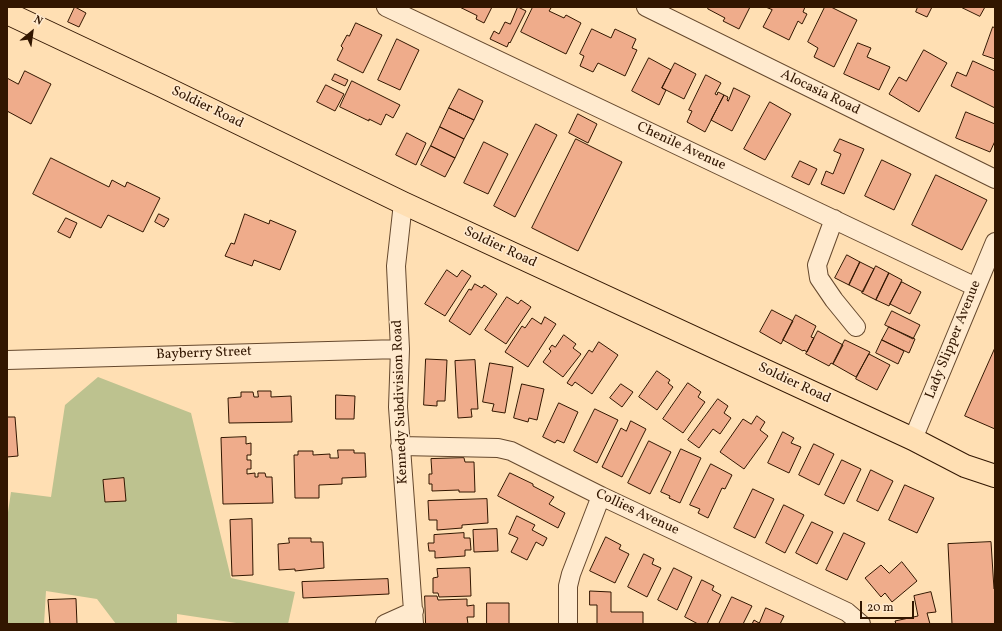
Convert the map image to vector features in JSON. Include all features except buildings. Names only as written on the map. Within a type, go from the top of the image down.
[{"type":"main road","name":"Soldier Road","points":[[7,13],[162,86],[403,203],[913,440],[965,466],[995,476]]},
{"type":"street","name":"Chenile Avenue","points":[[386,7],[976,286]]},
{"type":"street","name":"Alocasia Road","points":[[646,7],[995,179]]},
{"type":"street","name":"Kennedy Subdivision Road","points":[[403,203],[396,266],[400,349],[398,407],[414,617]]},
{"type":"street","points":[[834,220],[817,265],[819,278],[834,300],[856,327]]},
{"type":"street","name":"Lady Slipper Avenue","points":[[913,440],[995,242]]},
{"type":"street","name":"Bayberry Street","points":[[7,360],[400,349]]},
{"type":"street","name":"Collies Avenue","points":[[400,446],[505,449],[517,453],[600,496],[847,612],[861,624]]},
{"type":"street","points":[[568,624],[568,586],[570,574],[600,496]]},
{"type":"street","points":[[385,624],[414,617]]},
{"type":"green space","points":[[98,377],[191,413],[231,578],[295,592],[288,624],[243,624],[177,614],[177,624],[116,624],[97,599],[46,591],[44,624],[7,624],[7,519],[11,492],[51,497],[65,405]]}]
